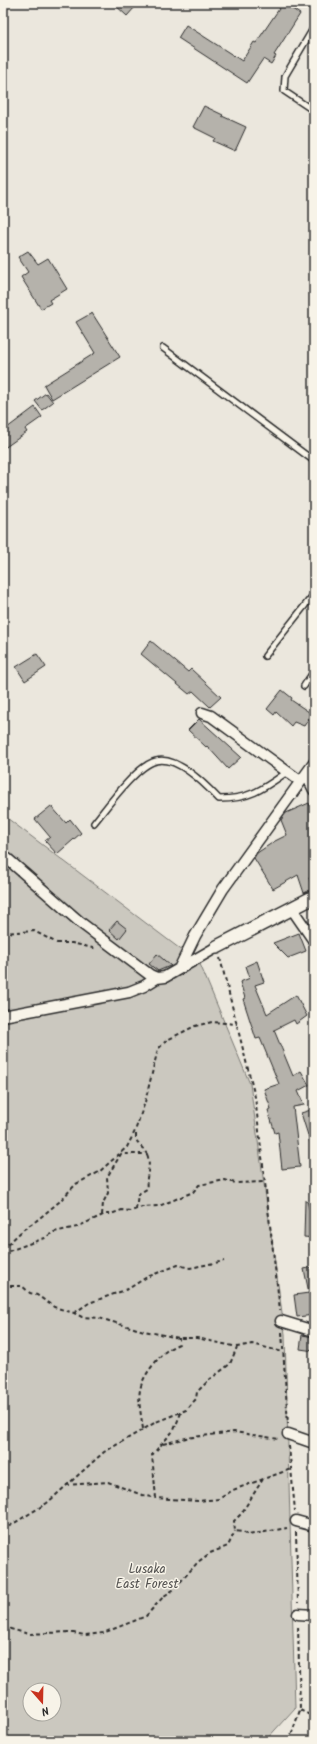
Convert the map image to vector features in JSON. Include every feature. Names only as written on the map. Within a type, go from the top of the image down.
[{"type":"street","points":[[202,713],[211,716],[287,772],[303,777],[314,790]]},
{"type":"street","points":[[180,968],[211,909],[314,763]]},
{"type":"street","points":[[3,855],[114,949],[150,975],[157,978]]},
{"type":"street","points":[[3,1016],[129,992],[144,986],[157,978],[165,976],[314,896]]},
{"type":"street","points":[[292,909],[314,941]]},
{"type":"street","points":[[281,1321],[314,1331]]},
{"type":"street","points":[[285,1437],[314,1443]]},
{"type":"street","points":[[293,1525],[314,1526]]},
{"type":"street","points":[[298,1614],[314,1615]]},
{"type":"lane","points":[[314,27],[285,76],[284,91],[314,111]]},
{"type":"lane","points":[[163,348],[314,460]]},
{"type":"lane","points":[[265,656],[314,594]]},
{"type":"lane","points":[[304,686],[314,671]]},
{"type":"lane","points":[[94,823],[142,767],[156,760],[178,764],[198,778],[219,799],[237,799],[253,794],[287,772]]},
{"type":"path","points":[[3,933],[34,931],[57,943],[72,943],[99,949],[114,949]]},
{"type":"path","points":[[102,1215],[103,1203],[108,1193],[107,1177],[127,1147],[135,1131],[153,1077],[158,1049],[166,1040],[195,1026],[212,1022],[237,1024]]},
{"type":"path","points":[[135,1131],[136,1140],[146,1154],[150,1163],[147,1176],[147,1189],[138,1194],[136,1210]]},
{"type":"path","points":[[3,1249],[24,1228],[36,1221],[59,1202],[76,1184],[99,1172],[121,1154],[146,1154]]},
{"type":"path","points":[[3,1255],[6,1252],[45,1238],[54,1232],[77,1227],[102,1215],[136,1210],[148,1206],[159,1206],[193,1192],[199,1186],[225,1180],[234,1183],[265,1182]]},
{"type":"path","points":[[74,1312],[89,1303],[128,1289],[147,1277],[178,1265],[190,1268],[224,1261]]},
{"type":"path","points":[[3,1286],[22,1286],[30,1293],[37,1295],[54,1307],[74,1312],[82,1317],[99,1318],[144,1331],[179,1338],[196,1338],[237,1347],[252,1344],[283,1352]]},
{"type":"path","points":[[143,1429],[139,1401],[140,1386],[144,1377],[165,1350],[179,1344],[179,1338]]},
{"type":"path","points":[[3,1530],[47,1503],[65,1485],[78,1476],[104,1452],[117,1446],[143,1429],[186,1410],[196,1399],[197,1392],[208,1381],[230,1364],[237,1347]]},
{"type":"path","points":[[156,1498],[152,1455],[174,1430],[181,1413]]},
{"type":"path","points":[[162,1444],[186,1438],[234,1432],[285,1437]]},
{"type":"path","points":[[65,1485],[108,1482],[142,1495],[156,1498],[198,1501],[219,1498],[233,1490],[291,1469]]},
{"type":"path","points":[[3,1627],[29,1634],[68,1632],[85,1635],[103,1633],[146,1616],[164,1596],[173,1590],[198,1562],[210,1553],[228,1546],[235,1531],[234,1521],[241,1514],[264,1478]]},
{"type":"path","points":[[235,1531],[243,1532],[248,1535],[293,1525]]},
{"type":"path","points":[[289,1741],[300,1710],[314,1717]]},
{"type":"green space","name":"Lusaka East Forest","points":[[3,815],[200,964],[250,1084],[285,1334],[295,1708],[265,1741],[3,1741]]},
{"type":"building","points":[[113,3],[131,3],[135,7],[127,16]]},
{"type":"building","points":[[283,3],[300,14],[274,55],[276,56],[271,64],[263,59],[247,83],[178,38],[186,25],[242,61]]},
{"type":"building","points":[[204,106],[246,127],[235,151],[213,141],[215,138],[193,127]]},
{"type":"building","points":[[28,251],[38,264],[48,258],[67,289],[49,300],[51,303],[41,309],[21,277],[28,272],[18,257]]},
{"type":"building","points":[[92,313],[120,357],[52,399],[44,385],[95,353],[76,322]]},
{"type":"building","points":[[46,393],[53,402],[42,410],[35,401]]},
{"type":"building","points":[[35,407],[42,417],[25,429],[27,432],[3,449],[3,431]]},
{"type":"building","points":[[151,641],[188,672],[191,669],[221,697],[210,707],[193,691],[189,694],[141,654]]},
{"type":"building","points":[[37,654],[46,667],[25,681],[16,667]]},
{"type":"building","points":[[282,690],[292,698],[291,700],[312,714],[304,726],[294,722],[291,726],[276,712],[274,715],[267,709]]},
{"type":"building","points":[[199,719],[241,757],[228,769],[207,746],[206,747],[188,730]]},
{"type":"building","points":[[309,803],[314,819],[311,820],[314,828],[314,876],[309,878],[313,889],[304,893],[298,875],[273,889],[254,858],[257,853],[287,835],[281,820],[286,813]]},
{"type":"building","points":[[51,806],[66,823],[70,819],[81,833],[57,854],[45,841],[50,837],[35,819]]},
{"type":"building","points":[[117,921],[127,929],[119,939],[109,930]]},
{"type":"building","points":[[299,933],[306,951],[288,958],[273,943]]},
{"type":"building","points":[[157,954],[171,966],[158,971],[149,964]]},
{"type":"building","points":[[257,961],[264,982],[255,985],[267,1014],[296,995],[307,1016],[296,1024],[294,1020],[274,1030],[293,1076],[301,1071],[309,1085],[298,1091],[304,1105],[293,1107],[300,1167],[282,1169],[278,1132],[275,1133],[268,1110],[271,1109],[264,1089],[279,1084],[260,1038],[256,1039],[243,999],[245,998],[240,982],[250,978],[246,966]]},
{"type":"building","points":[[314,1109],[314,1148],[312,1148],[301,1113]]},
{"type":"building","points":[[305,1201],[307,1201],[314,1225],[314,1238],[304,1237]]},
{"type":"building","points":[[314,1267],[314,1295],[311,1295],[314,1315],[297,1317],[294,1295],[309,1293],[304,1269]]},
{"type":"building","points":[[302,1335],[314,1337],[314,1351],[300,1349]]}]
